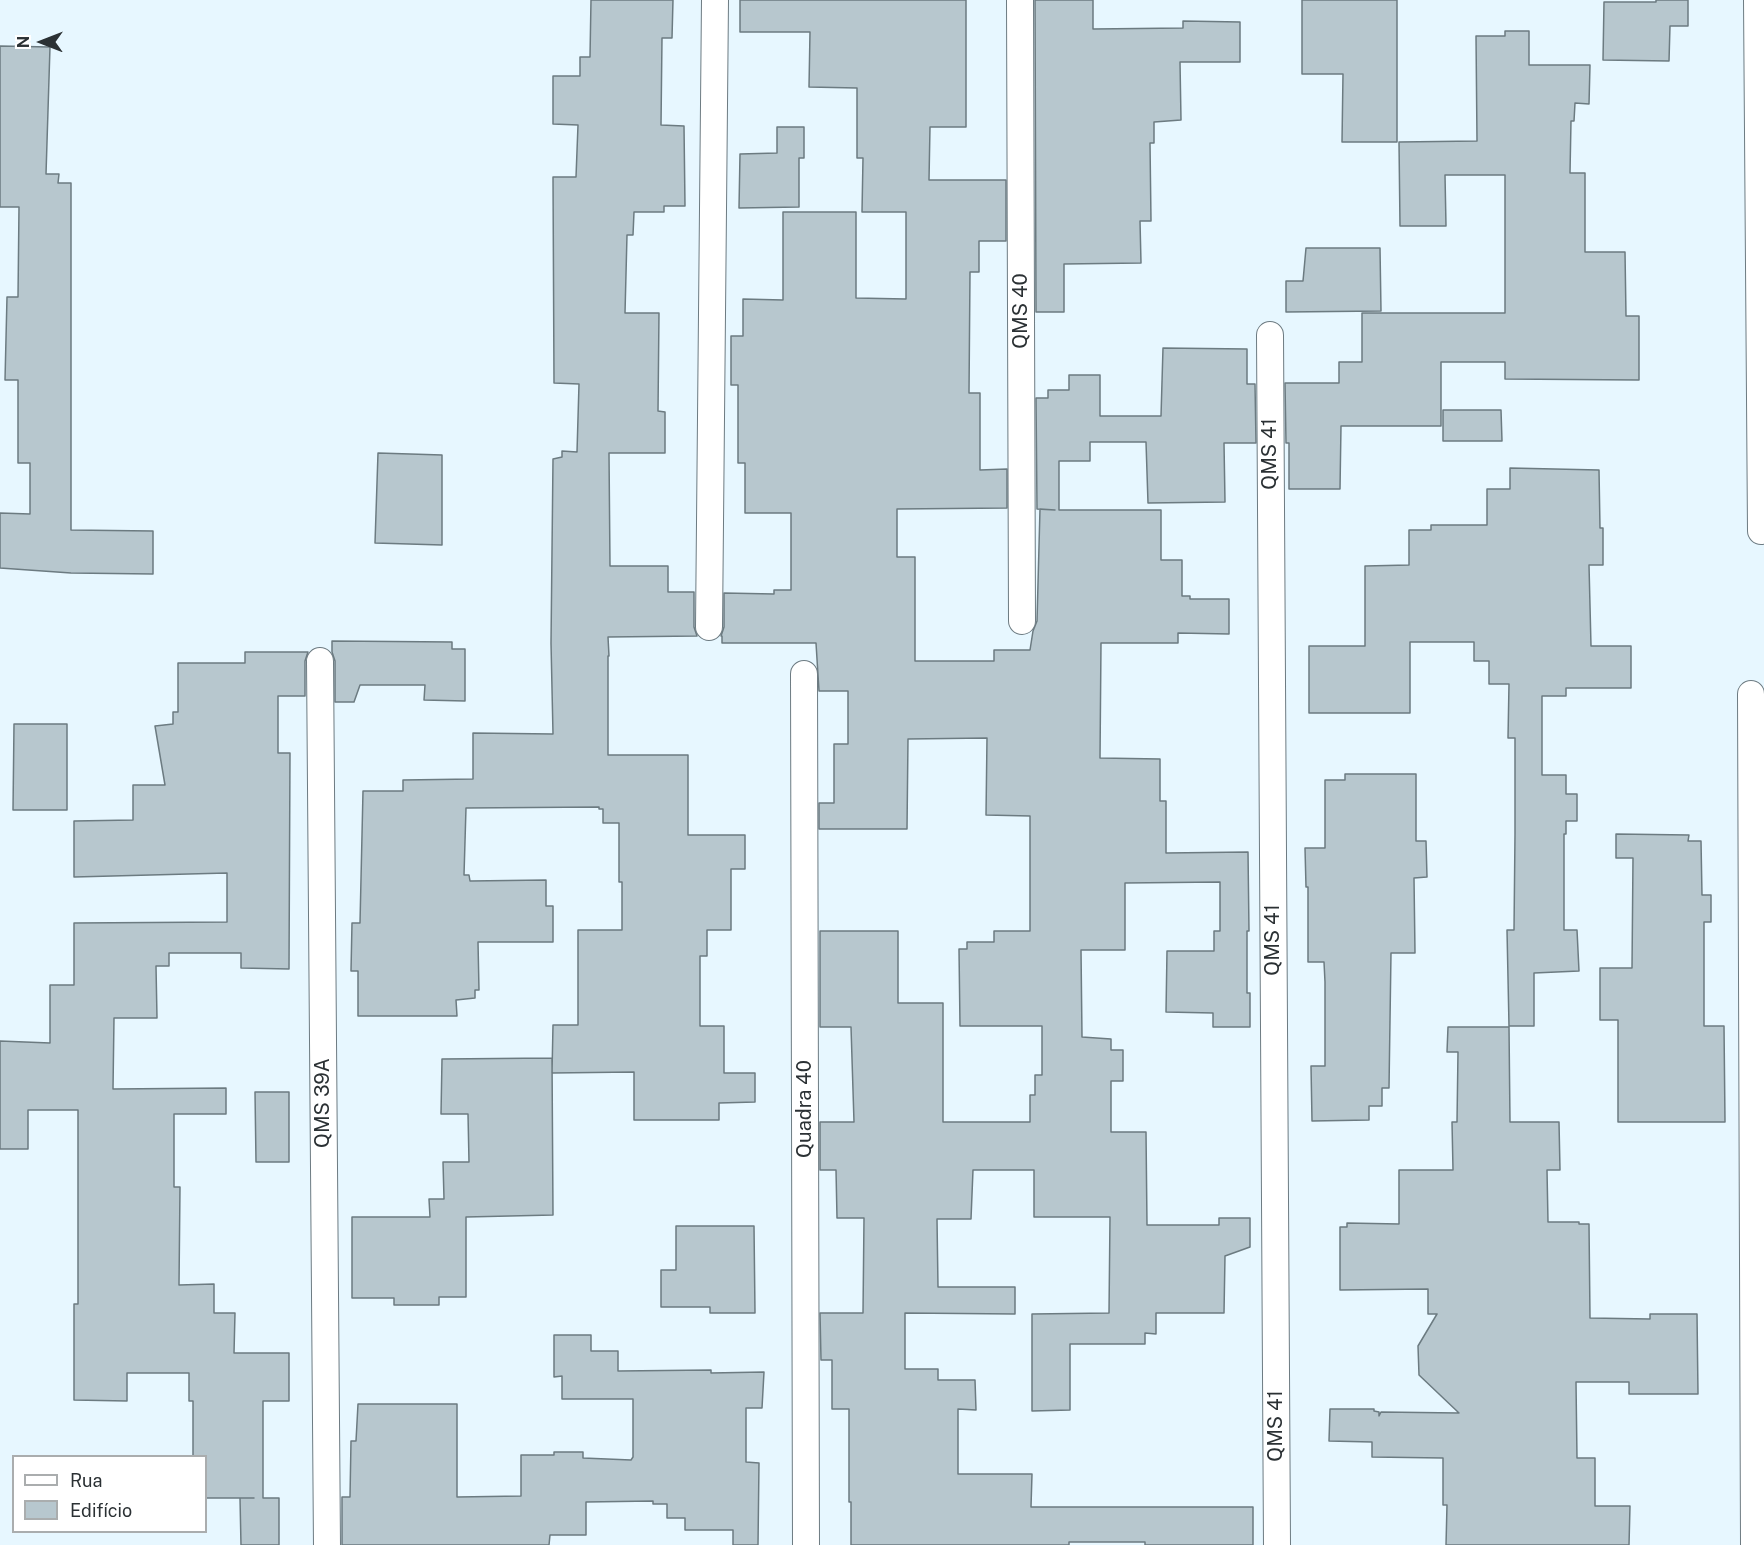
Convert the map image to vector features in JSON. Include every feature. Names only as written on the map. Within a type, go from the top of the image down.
[{"type":"street","points":[[709,627],[715,0]]},
{"type":"street","name":"QMS 40","points":[[1020,0],[1022,621]]},
{"type":"street","points":[[1757,0],[1761,531]]},
{"type":"street","name":"QMS 41","points":[[1269,335],[1277,1545]]},
{"type":"street","name":"QMS 39A","points":[[320,662],[327,1545]]},
{"type":"street","name":"Quadra 40","points":[[804,674],[806,1545]]},
{"type":"street","points":[[1751,694],[1754,1545]]},
{"type":"building","points":[[591,0],[673,0],[672,38],[662,38],[661,125],[684,126],[685,206],[664,206],[664,212],[634,212],[633,235],[627,235],[625,313],[659,313],[658,411],[665,412],[665,453],[609,453],[610,566],[668,566],[668,592],[694,592],[694,627],[697,636],[608,637],[608,755],[688,755],[688,835],[745,835],[745,869],[731,869],[731,930],[707,930],[707,956],[700,956],[700,1026],[724,1026],[724,1073],[755,1073],[755,1102],[719,1103],[719,1120],[634,1120],[634,1072],[552,1073],[553,1025],[578,1025],[578,930],[622,930],[619,823],[603,823],[603,809],[599,807],[466,808],[464,875],[469,875],[470,881],[546,880],[546,906],[553,906],[553,942],[478,942],[479,990],[475,990],[475,998],[456,1000],[457,1016],[358,1016],[358,971],[351,971],[352,923],[360,923],[363,791],[403,791],[403,780],[473,779],[473,733],[553,734],[551,643],[553,459],[562,457],[562,451],[577,452],[579,384],[554,383],[553,177],[576,177],[578,125],[553,124],[553,76],[580,76],[580,57],[590,57]]},
{"type":"building","points":[[740,0],[966,0],[966,127],[930,127],[929,180],[1006,180],[1006,241],[979,241],[979,272],[970,272],[969,393],[980,393],[980,470],[1007,469],[1007,508],[897,509],[897,557],[915,557],[915,661],[994,661],[994,650],[1030,650],[1037,621],[1040,509],[1037,509],[1036,398],[1048,398],[1048,390],[1069,390],[1069,375],[1100,375],[1100,416],[1161,416],[1163,348],[1247,349],[1247,384],[1255,384],[1256,443],[1224,443],[1225,502],[1148,503],[1146,442],[1090,442],[1090,461],[1059,461],[1059,510],[1161,510],[1161,560],[1182,560],[1182,596],[1190,596],[1190,599],[1229,599],[1229,634],[1178,633],[1178,643],[1101,643],[1100,758],[1160,759],[1160,801],[1166,801],[1166,853],[1248,852],[1247,993],[1250,993],[1250,1027],[1213,1027],[1213,1013],[1166,1012],[1167,951],[1214,951],[1214,931],[1220,931],[1220,882],[1125,883],[1125,950],[1081,950],[1082,1037],[1111,1039],[1111,1050],[1123,1050],[1123,1081],[1111,1081],[1111,1132],[1146,1132],[1147,1225],[1219,1225],[1219,1218],[1250,1218],[1250,1247],[1225,1256],[1224,1313],[1156,1313],[1156,1334],[1145,1333],[1145,1344],[1070,1344],[1070,1410],[1032,1411],[1032,1314],[1109,1313],[1110,1217],[1034,1217],[1034,1170],[973,1170],[971,1219],[937,1219],[938,1287],[1015,1287],[1015,1314],[905,1313],[905,1369],[938,1369],[938,1380],[975,1380],[976,1410],[958,1409],[958,1474],[1032,1474],[1031,1507],[1253,1507],[1253,1545],[1069,1542],[1069,1545],[851,1545],[849,1409],[832,1409],[832,1360],[821,1360],[820,1313],[863,1313],[864,1218],[837,1218],[836,1170],[820,1170],[820,1122],[854,1122],[851,1027],[820,1027],[820,931],[898,931],[898,1003],[943,1003],[943,1122],[1030,1122],[1030,1095],[1035,1095],[1035,1075],[1042,1075],[1042,1026],[960,1026],[959,949],[967,949],[967,942],[994,942],[994,931],[1030,931],[1030,816],[986,815],[987,738],[908,739],[907,829],[819,829],[819,803],[834,803],[834,744],[848,744],[848,691],[819,691],[816,643],[722,643],[724,593],[774,594],[774,590],[791,590],[791,513],[745,513],[745,463],[738,463],[738,385],[731,385],[731,336],[743,336],[743,299],[783,300],[783,212],[856,212],[856,298],[906,299],[906,212],[862,212],[863,158],[857,158],[857,88],[809,87],[810,32],[740,32]]},
{"type":"building","points":[[1035,0],[1093,0],[1093,29],[1183,28],[1183,21],[1240,22],[1240,62],[1180,62],[1181,120],[1154,122],[1154,143],[1150,143],[1151,221],[1140,221],[1141,263],[1064,264],[1064,312],[1036,312]]},
{"type":"building","points":[[1302,0],[1397,0],[1397,142],[1342,142],[1343,74],[1302,74]]},
{"type":"building","points":[[1656,0],[1688,0],[1688,26],[1670,26],[1669,61],[1603,60],[1604,2],[1656,2]]},
{"type":"building","points":[[1505,31],[1529,31],[1529,65],[1590,65],[1589,104],[1575,103],[1574,121],[1571,121],[1570,173],[1585,173],[1585,252],[1625,252],[1626,316],[1639,316],[1639,380],[1505,379],[1505,362],[1441,362],[1441,426],[1341,426],[1340,489],[1289,489],[1285,383],[1339,383],[1339,362],[1362,362],[1362,313],[1505,313],[1505,175],[1445,175],[1446,226],[1400,226],[1399,142],[1477,141],[1476,36],[1505,36]]},
{"type":"building","points":[[0,46],[50,47],[46,174],[59,174],[58,183],[71,183],[71,530],[153,531],[153,574],[71,573],[0,568],[0,513],[30,514],[30,463],[18,463],[18,380],[5,380],[7,297],[18,297],[19,207],[0,207]]},
{"type":"building","points":[[777,127],[804,127],[804,158],[799,158],[799,207],[739,208],[740,154],[777,153]]},
{"type":"building","points":[[1306,248],[1380,248],[1381,311],[1286,312],[1286,281],[1303,281]]},
{"type":"building","points":[[1443,410],[1501,410],[1502,441],[1443,441]]},
{"type":"building","points":[[378,453],[442,455],[442,545],[375,543]]},
{"type":"building","points":[[1510,468],[1599,470],[1603,565],[1589,565],[1591,646],[1631,646],[1631,688],[1566,688],[1566,696],[1542,696],[1542,775],[1566,775],[1566,794],[1577,794],[1577,821],[1566,821],[1566,834],[1564,834],[1564,930],[1577,930],[1579,971],[1534,973],[1534,1026],[1509,1026],[1507,930],[1514,930],[1515,738],[1508,738],[1509,684],[1489,684],[1489,661],[1474,661],[1474,642],[1410,642],[1410,713],[1309,713],[1309,646],[1365,646],[1365,566],[1409,565],[1409,530],[1431,530],[1431,525],[1487,525],[1487,489],[1510,489]]},
{"type":"building","points":[[332,641],[452,642],[452,649],[465,649],[465,701],[424,700],[425,685],[360,685],[354,702],[335,702],[335,661]]},
{"type":"building","points":[[245,652],[308,652],[305,661],[305,696],[278,696],[278,753],[290,753],[289,969],[241,968],[241,953],[169,953],[169,966],[156,966],[157,1018],[114,1018],[113,1089],[226,1088],[226,1114],[174,1114],[174,1187],[180,1187],[179,1285],[214,1284],[214,1313],[235,1313],[234,1353],[289,1353],[289,1401],[263,1401],[263,1498],[279,1498],[279,1545],[241,1545],[240,1498],[207,1498],[207,1455],[193,1455],[193,1401],[189,1401],[189,1373],[127,1373],[127,1401],[74,1400],[74,1304],[78,1304],[78,1110],[28,1110],[28,1149],[0,1149],[0,1041],[50,1043],[50,985],[74,985],[74,923],[227,922],[227,873],[74,877],[74,821],[133,820],[133,785],[165,785],[155,726],[173,724],[173,712],[178,712],[178,663],[245,663]]},
{"type":"building","points":[[14,724],[67,724],[67,810],[13,810]]},
{"type":"building","points":[[1345,774],[1416,774],[1416,841],[1426,841],[1427,877],[1414,878],[1415,953],[1391,953],[1389,1088],[1382,1088],[1382,1106],[1369,1106],[1369,1120],[1312,1121],[1311,1066],[1325,1066],[1325,982],[1324,962],[1308,962],[1308,887],[1306,887],[1305,848],[1325,848],[1325,780],[1345,780]]},
{"type":"building","points":[[1616,834],[1689,835],[1688,841],[1701,841],[1702,895],[1711,895],[1711,922],[1704,922],[1704,1026],[1724,1026],[1725,1122],[1618,1122],[1618,1020],[1600,1020],[1600,968],[1632,968],[1633,858],[1616,858]]},
{"type":"building","points":[[1448,1027],[1509,1027],[1510,1122],[1559,1122],[1560,1170],[1547,1170],[1548,1222],[1589,1224],[1590,1318],[1650,1319],[1650,1314],[1697,1314],[1698,1394],[1629,1394],[1629,1382],[1576,1382],[1577,1458],[1595,1458],[1595,1506],[1630,1506],[1629,1545],[1446,1545],[1447,1505],[1443,1505],[1443,1458],[1372,1457],[1372,1442],[1329,1441],[1330,1409],[1374,1409],[1379,1412],[1379,1416],[1381,1412],[1459,1413],[1419,1375],[1418,1346],[1437,1314],[1428,1314],[1428,1289],[1340,1290],[1340,1227],[1347,1227],[1347,1223],[1399,1224],[1399,1170],[1453,1170],[1452,1122],[1457,1122],[1458,1052],[1447,1052]]},
{"type":"building","points":[[552,1058],[553,1215],[466,1217],[466,1297],[439,1297],[439,1305],[394,1305],[394,1298],[352,1298],[352,1217],[430,1217],[429,1199],[444,1199],[443,1162],[469,1162],[468,1114],[441,1114],[442,1059]]},
{"type":"building","points":[[255,1092],[289,1092],[289,1162],[256,1162]]},
{"type":"building","points":[[676,1226],[754,1226],[755,1313],[710,1313],[710,1307],[661,1307],[661,1270],[676,1270]]},
{"type":"building","points":[[554,1335],[591,1335],[591,1351],[618,1351],[618,1371],[764,1372],[762,1408],[746,1408],[746,1462],[759,1463],[758,1545],[733,1545],[733,1530],[685,1530],[685,1518],[667,1518],[667,1504],[653,1504],[653,1501],[586,1502],[586,1535],[550,1535],[549,1545],[342,1545],[342,1497],[350,1497],[351,1441],[356,1441],[358,1404],[457,1404],[457,1497],[521,1496],[521,1455],[583,1452],[583,1458],[631,1460],[633,1457],[633,1399],[562,1399],[562,1376],[554,1377]]}]
